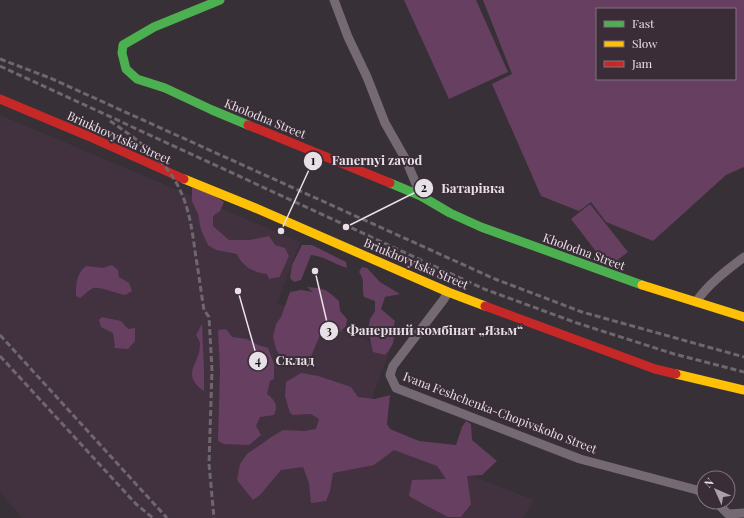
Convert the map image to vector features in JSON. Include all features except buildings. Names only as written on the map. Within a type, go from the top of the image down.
[{"type":"street","name":"Kholodna Street","points":[[220,0],[154,27],[123,45],[122,54],[126,69],[137,79],[165,88],[212,110],[421,196],[435,205],[497,234],[617,277],[744,317]]},
{"type":"street","points":[[334,0],[354,53],[367,77],[385,123],[406,160],[421,196]]},
{"type":"street","name":"Briukhovytska Street","points":[[0,99],[88,136],[171,174],[252,207],[448,292],[656,369],[744,390]]},
{"type":"street","points":[[696,302],[711,285],[744,257]]},
{"type":"street","name":"Ivana Feshchenka-Chopivskoho Street","points":[[448,292],[393,366],[390,375],[396,388],[580,459],[696,490]]},
{"type":"street","points":[[727,516],[744,512]]},
{"type":"shaded area","points":[[404,0],[476,0],[508,72],[449,99]]},
{"type":"shaded area","points":[[483,0],[744,0],[744,167],[726,175],[653,241],[606,222],[591,202],[579,211],[541,196],[492,84],[512,74]]},
{"type":"shaded area","points":[[0,115],[300,242],[277,303],[390,350],[359,432],[534,500],[523,518],[22,518],[0,492]]},
{"type":"shaded area","points":[[192,187],[211,194],[224,202],[220,211],[213,216],[213,226],[229,240],[250,240],[269,236],[275,245],[285,248],[289,256],[279,278],[269,279],[267,274],[253,270],[245,265],[237,254],[216,250],[208,245],[201,230],[198,214],[192,201]]},
{"type":"shaded area","points":[[590,204],[628,252],[608,267],[571,219]]},
{"type":"shaded area","points":[[302,245],[312,245],[346,262],[347,268],[311,255],[301,280],[294,282],[290,278],[292,265]]},
{"type":"shaded area","points":[[112,265],[118,270],[119,277],[129,283],[132,291],[125,295],[104,289],[93,288],[80,298],[76,296],[78,276],[86,266],[103,268]]},
{"type":"shaded area","points":[[362,267],[367,268],[380,282],[400,294],[385,297],[381,309],[395,321],[392,345],[385,355],[373,352],[368,329],[370,319],[375,311],[375,301],[364,297],[363,281],[359,272]]},
{"type":"shaded area","points":[[307,287],[324,290],[339,301],[340,311],[347,319],[346,326],[338,334],[329,333],[320,335],[307,366],[293,367],[282,359],[276,349],[273,337],[276,324],[281,317],[290,292],[301,290],[313,292]]},
{"type":"shaded area","points":[[102,317],[121,321],[128,329],[135,328],[135,341],[128,349],[114,348],[113,333],[101,327],[99,320]]},
{"type":"shaded area","points":[[202,324],[204,391],[193,379],[192,373],[198,357],[200,343],[196,335]]},
{"type":"shaded area","points":[[226,329],[232,337],[247,339],[268,348],[274,364],[274,379],[270,381],[267,394],[272,398],[276,405],[274,415],[260,417],[256,426],[261,435],[249,445],[224,444],[218,441],[220,370],[218,330]]},
{"type":"shaded area","points":[[301,373],[318,376],[351,387],[358,397],[375,399],[390,395],[387,424],[390,429],[419,441],[456,445],[462,427],[466,421],[471,424],[472,440],[497,461],[482,475],[467,476],[471,504],[461,517],[448,517],[409,496],[412,480],[446,479],[437,466],[394,450],[374,465],[333,473],[330,491],[326,501],[311,503],[309,483],[303,467],[281,470],[260,495],[253,500],[237,480],[240,464],[247,454],[283,430],[304,431],[316,429],[319,419],[311,414],[293,415],[290,413],[285,396],[286,382]]},
{"type":"railway","points":[[0,59],[50,78],[495,279],[582,312],[744,357]]},
{"type":"railway","points":[[0,66],[484,289],[577,323],[674,354],[744,372]]},
{"type":"railway","points":[[110,121],[152,152],[166,168],[178,186],[189,216],[204,310],[209,317],[212,370],[209,464],[214,518]]},
{"type":"railway","points":[[0,335],[167,518]]},
{"type":"railway","points":[[0,356],[136,504],[153,518]]},
{"type":"traffic: fast","points":[[220,0],[154,27],[123,45],[122,53],[126,69],[137,79],[165,88],[248,125]]},
{"type":"traffic: fast","points":[[390,183],[421,196],[450,213],[481,227],[642,285]]},
{"type":"traffic: slow","points":[[184,179],[253,207],[448,292],[485,306]]},
{"type":"traffic: slow","points":[[642,285],[744,317]]},
{"type":"traffic: slow","points":[[676,374],[744,390]]},
{"type":"traffic: jam","points":[[0,99],[184,179]]},
{"type":"traffic: jam","points":[[248,125],[390,183]]},
{"type":"traffic: jam","points":[[485,306],[655,369],[676,374]]},
{"type":"place","name":"Батарівка","points":[[346,227]]},
{"type":"place","name":"Fanernyi zavod","points":[[281,231]]},
{"type":"place","name":"Фанерний комбінат „Язьм“","points":[[315,271]]},
{"type":"place","name":"Склад","points":[[238,291]]}]
